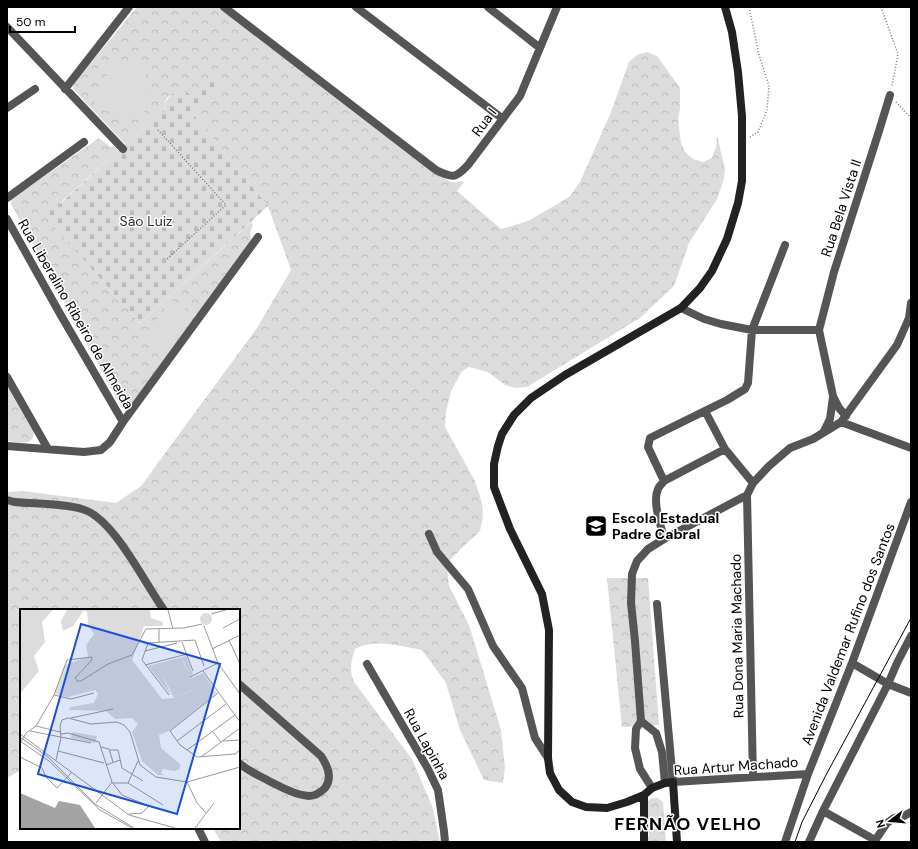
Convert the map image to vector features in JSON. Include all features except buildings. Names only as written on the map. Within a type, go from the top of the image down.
[{"type":"street","points":[[65,89],[129,7]]},
{"type":"street","name":"Rua I","points":[[224,7],[436,170],[449,176],[461,174],[520,96],[557,7]]},
{"type":"street","points":[[356,7],[503,119]]},
{"type":"street","points":[[488,7],[540,48]]},
{"type":"street","name":"Rua Artur Machado","points":[[725,7],[732,32],[738,72],[742,116],[742,181],[738,203],[727,239],[712,271],[700,288],[681,308],[565,375],[531,398],[514,415],[502,434],[494,464],[494,487],[510,529],[542,594],[549,630],[548,758],[550,773],[559,790],[572,802],[586,807],[607,808],[627,802],[644,795],[652,788],[669,783],[808,774]]},
{"type":"street","points":[[7,27],[123,150]]},
{"type":"street","points":[[7,108],[35,89]]},
{"type":"street","name":"Rua Bela Vista II","points":[[819,330],[834,272],[880,131],[890,95]]},
{"type":"street","points":[[7,198],[84,142]]},
{"type":"street","name":"Rua Liberalino Ribeiro de Almeida","points":[[7,219],[123,422]]},
{"type":"street","points":[[7,446],[84,452],[101,450],[110,442],[258,237]]},
{"type":"street","points":[[664,481],[648,447],[650,438],[727,400],[745,389],[748,383],[752,330],[785,245]]},
{"type":"street","points":[[652,788],[640,769],[635,748],[636,729],[641,721],[631,603],[632,574],[637,561],[648,549],[664,539],[746,495],[752,483],[790,448],[813,439],[843,419],[897,345],[909,318],[911,303]]},
{"type":"street","points":[[681,308],[704,319],[752,330],[819,330],[833,396],[843,419],[911,448]]},
{"type":"street","points":[[7,377],[48,449]]},
{"type":"street","points":[[824,432],[830,419],[833,396]]},
{"type":"street","points":[[705,411],[725,449],[752,483]]},
{"type":"street","points":[[664,539],[656,507],[656,495],[658,488],[664,481],[725,449]]},
{"type":"street","name":"Rua Dona Maria Machado","points":[[746,495],[753,777]]},
{"type":"street","points":[[7,500],[83,509],[94,515],[109,528],[130,557],[163,609]]},
{"type":"street","name":"Avenida Valdemar Rufino dos Santos","points":[[785,842],[808,774],[852,663],[911,502]]},
{"type":"street","points":[[428,534],[438,552],[468,589],[493,646],[522,688],[535,738],[548,758]]},
{"type":"street","points":[[657,604],[669,783],[677,842]]},
{"type":"street","points":[[809,842],[823,811],[911,636]]},
{"type":"street","points":[[852,663],[888,684],[911,693]]},
{"type":"street","name":"Rua Lapinha","points":[[367,664],[428,769],[438,790],[445,842]]},
{"type":"street","points":[[240,685],[322,756],[328,767],[329,779],[327,785],[320,793],[310,796],[290,792],[246,769],[240,764]]},
{"type":"street","points":[[641,721],[656,733],[669,783]]},
{"type":"street","points":[[644,795],[644,842]]},
{"type":"street","points":[[823,811],[875,841],[887,822],[894,818],[909,815]]},
{"type":"street","points":[[198,829],[205,842]]},
{"type":"path","points":[[742,143],[758,132],[767,110],[768,86],[759,54],[749,7]]},
{"type":"path","points":[[881,7],[898,54],[890,95],[911,118]]},
{"type":"path","points":[[158,130],[226,205],[167,259]]},
{"type":"green space","points":[[137,7],[219,7],[442,177],[453,182],[464,182],[457,191],[501,229],[528,221],[570,196],[580,182],[611,112],[629,62],[637,55],[647,52],[657,56],[680,88],[680,109],[678,120],[681,143],[685,152],[693,159],[703,162],[712,158],[716,147],[717,135],[725,169],[724,179],[717,199],[689,243],[674,286],[640,318],[527,387],[516,388],[505,385],[488,372],[469,367],[462,371],[451,391],[446,412],[445,427],[475,481],[482,503],[483,518],[480,531],[450,560],[447,566],[449,586],[469,625],[501,730],[505,768],[503,783],[484,780],[460,730],[446,683],[422,650],[388,644],[371,644],[355,649],[351,666],[351,673],[354,682],[412,759],[432,806],[440,842],[221,842],[214,829],[240,829],[240,609],[20,609],[20,771],[7,778],[7,492],[23,491],[116,503],[141,486],[257,328],[291,270],[268,206],[192,113],[211,79],[191,96],[175,94],[168,97],[164,105],[164,112],[125,144],[75,91],[73,87],[76,81]]},
{"type":"green space","points":[[110,59],[148,66],[143,92],[149,93],[143,118],[94,109],[99,84],[105,85]]},
{"type":"green space","name":"São Luiz","points":[[211,78],[220,87],[192,113],[268,206],[140,323],[58,231],[46,214],[47,207],[55,198],[60,204],[118,151],[123,149],[125,144],[164,112],[166,102],[172,94],[181,94],[186,91],[191,96]]},
{"type":"green space","points":[[99,138],[111,147],[114,146],[118,151],[59,204],[56,198],[50,221],[140,323],[251,222],[253,225],[250,233],[251,242],[131,405],[128,406],[119,403],[11,204],[12,199]]},
{"type":"green space","points":[[171,300],[194,315],[166,354],[144,338]]},
{"type":"green space","points":[[7,382],[34,430],[34,436],[29,442],[21,443],[7,441]]},
{"type":"green space","points":[[607,578],[648,578],[659,725],[622,727]]},
{"type":"green space","points":[[651,798],[658,798],[663,802],[666,842],[647,842],[647,838],[649,836],[647,802]]},
{"type":"tram line","points":[[795,842],[802,822],[826,775],[911,618]]},
{"type":"place","name":"Escola Estadual Padre Cabral","points":[[596,526]]},
{"type":"district","name":"FERNÃO VELHO","points":[[688,824]]}]
